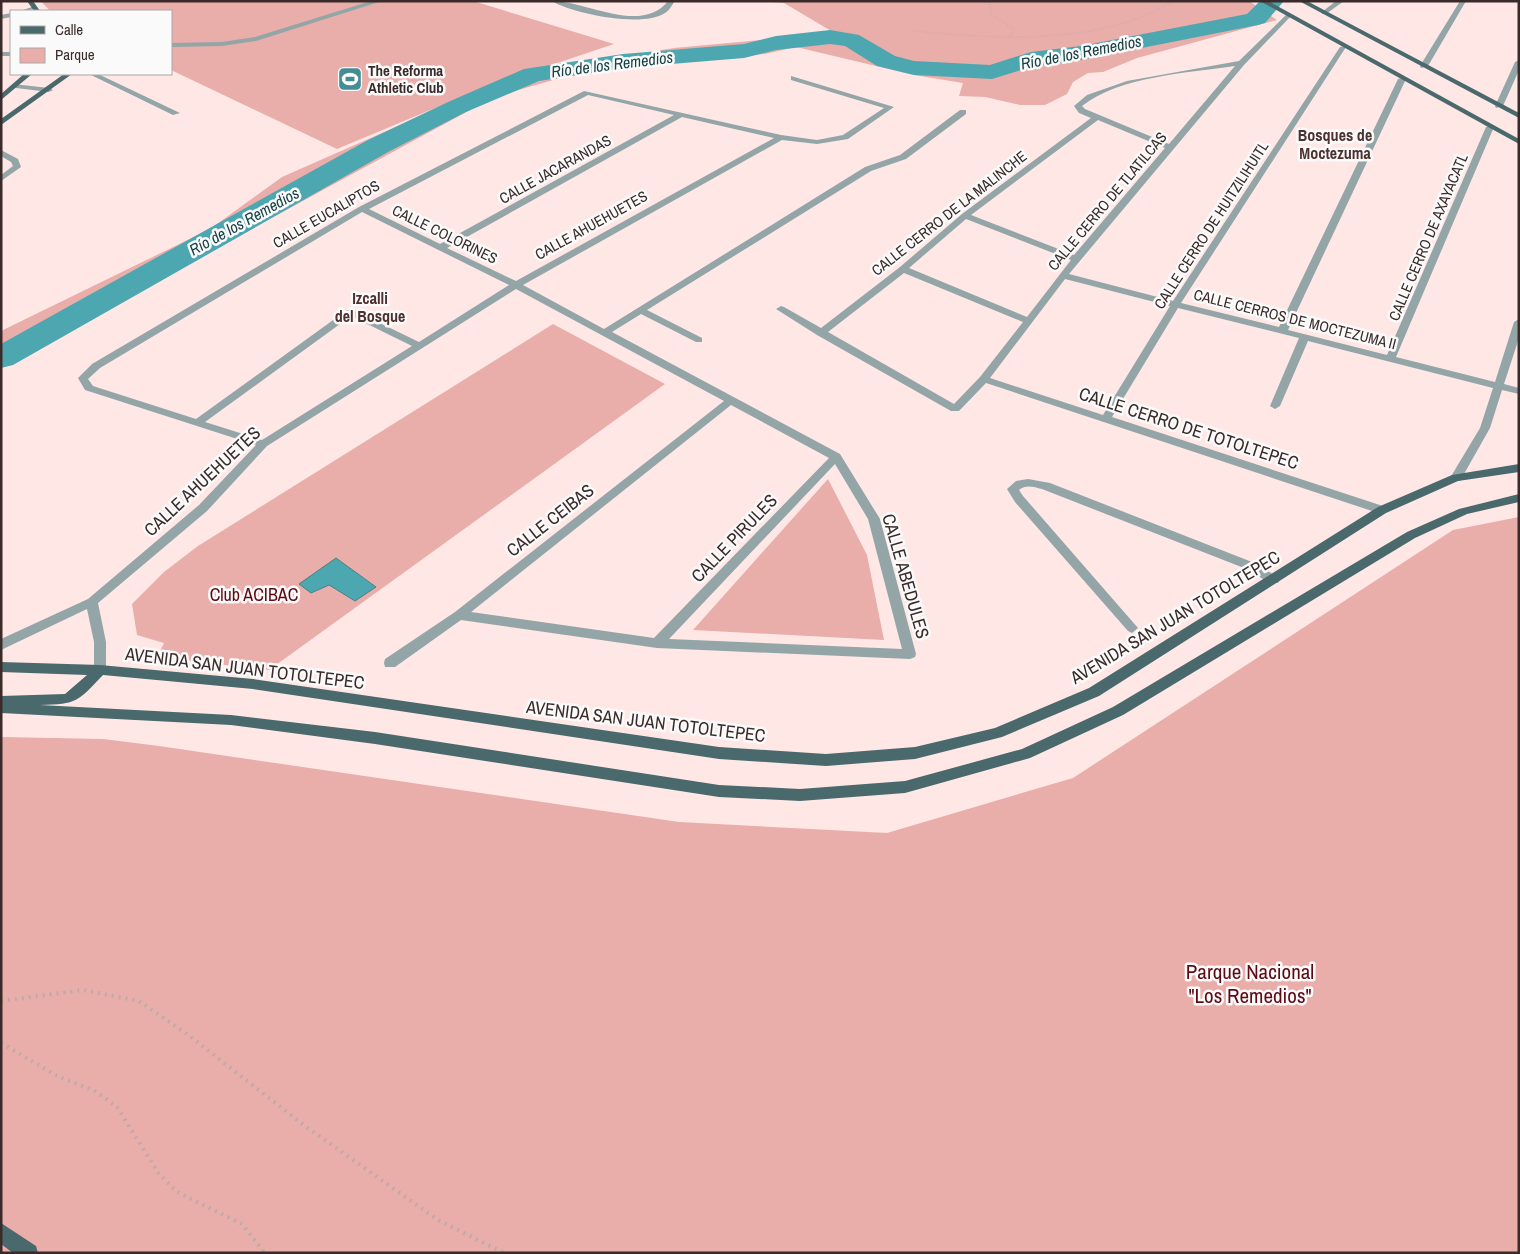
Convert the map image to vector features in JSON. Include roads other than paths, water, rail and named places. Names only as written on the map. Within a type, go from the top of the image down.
[{"type":"main road","points":[[30,1],[36,10]]},
{"type":"main road","points":[[1263,1],[1343,47],[1519,142]]},
{"type":"main road","points":[[1302,1],[1519,116]]},
{"type":"main road","points":[[1,98],[27,75]]},
{"type":"main road","points":[[1,123],[49,90],[67,75]]},
{"type":"main road","name":"AVENIDA SAN JUAN TOTOLTEPEC","points":[[1,667],[100,670],[253,684],[719,753],[826,760],[915,753],[998,733],[1094,692],[1382,510],[1422,491],[1456,478],[1519,468]]},
{"type":"main road","points":[[1,708],[231,720],[375,738],[719,791],[800,795],[905,787],[1025,754],[1110,715],[1410,535],[1446,516],[1481,504],[1519,498]]},
{"type":"main road","points":[[1,701],[67,699],[77,694],[100,670]]},
{"type":"main road","points":[[1,1232],[29,1253]]},
{"type":"street","points":[[172,45],[222,44],[256,39],[378,1]]},
{"type":"street","points":[[555,1],[626,19],[653,17],[669,9],[672,1]]},
{"type":"street","points":[[1324,13],[1340,1]]},
{"type":"street","points":[[1424,66],[1462,1]]},
{"type":"street","name":"CALLE CERRO DE TLATILCAS","points":[[820,333],[956,409],[984,379],[1076,259],[1170,147],[1241,63],[1288,16]]},
{"type":"street","name":"CALLE CERRO DE HUITZILIHUITL","points":[[1105,420],[1175,305],[1343,47]]},
{"type":"street","points":[[1499,106],[1519,62]]},
{"type":"street","points":[[1170,147],[1082,111],[1078,106],[1083,100],[1111,86],[1241,63]]},
{"type":"street","points":[[95,75],[176,113]]},
{"type":"street","name":"CALLE EUCALIPTOS","points":[[263,444],[89,388],[83,378],[96,366],[362,209],[587,93],[781,137],[817,142],[833,141],[846,137],[890,106],[794,78]]},
{"type":"street","points":[[1282,331],[1402,79]]},
{"type":"street","points":[[16,86],[49,90]]},
{"type":"street","points":[[604,333],[868,170],[903,157],[963,112]]},
{"type":"street","name":"CALLE JACARANDAS","points":[[442,247],[682,114]]},
{"type":"street","name":"CALLE CERRO DE LA MALINCHE","points":[[820,333],[966,216],[1097,117]]},
{"type":"street","name":"CALLE CERRO DE AXAYACATL","points":[[1390,359],[1490,127]]},
{"type":"street","name":"CALLE AHUEHUETES","points":[[1,645],[92,602],[203,508],[263,444],[516,285],[781,137]]},
{"type":"street","points":[[1,152],[15,161],[17,167],[1,179]]},
{"type":"street","name":"CALLE COLORINES","points":[[362,209],[516,285]]},
{"type":"street","points":[[966,216],[1076,259]]},
{"type":"street","points":[[902,269],[1029,321]]},
{"type":"street","name":"CALLE CERROS DE MOCTEZUMA II","points":[[1064,276],[1519,391]]},
{"type":"street","points":[[516,285],[836,457]]},
{"type":"street","points":[[781,309],[820,333]]},
{"type":"street","points":[[640,310],[700,340]]},
{"type":"street","points":[[197,423],[350,312],[418,345]]},
{"type":"street","points":[[1456,478],[1485,428],[1519,322]]},
{"type":"street","points":[[1275,406],[1306,337]]},
{"type":"street","name":"CALLE CERRO DE TOTOLTEPEC","points":[[984,379],[1382,510]]},
{"type":"street","name":"CALLE CEIBAS","points":[[390,663],[459,615],[730,401]]},
{"type":"street","name":"CALLE PIRULES","points":[[657,643],[836,457]]},
{"type":"street","name":"CALLE ABEDULES","points":[[459,615],[657,643],[910,654],[874,519],[836,457]]},
{"type":"street","points":[[1132,628],[1019,498],[1013,489],[1018,483],[1026,481],[1046,486],[1248,565],[1274,580]]},
{"type":"street","points":[[92,602],[100,642],[100,670]]},
{"type":"water","points":[[336,558],[376,587],[355,601],[329,585],[311,593],[299,584]]},
{"type":"waterway","name":"Río de los Remedios","points":[[1,358],[378,146],[457,107],[533,74],[623,61],[744,51],[776,43],[830,37],[851,40],[886,61],[914,68],[992,72],[1031,59],[1081,53],[1250,20],[1257,18],[1273,1]]},
{"type":"place","name":"The Reforma Athletic Club","points":[[350,79]]},
{"type":"district","name":"Bosques de Moctezuma","points":[[1335,144]]},
{"type":"district","name":"Izcalli del Bosque","points":[[370,307]]},
{"type":"park label","name":"Club ACIBAC","points":[[254,594]]},
{"type":"park label","name":"Parque Nacional \"Los Remedios\"","points":[[1250,983]]}]
